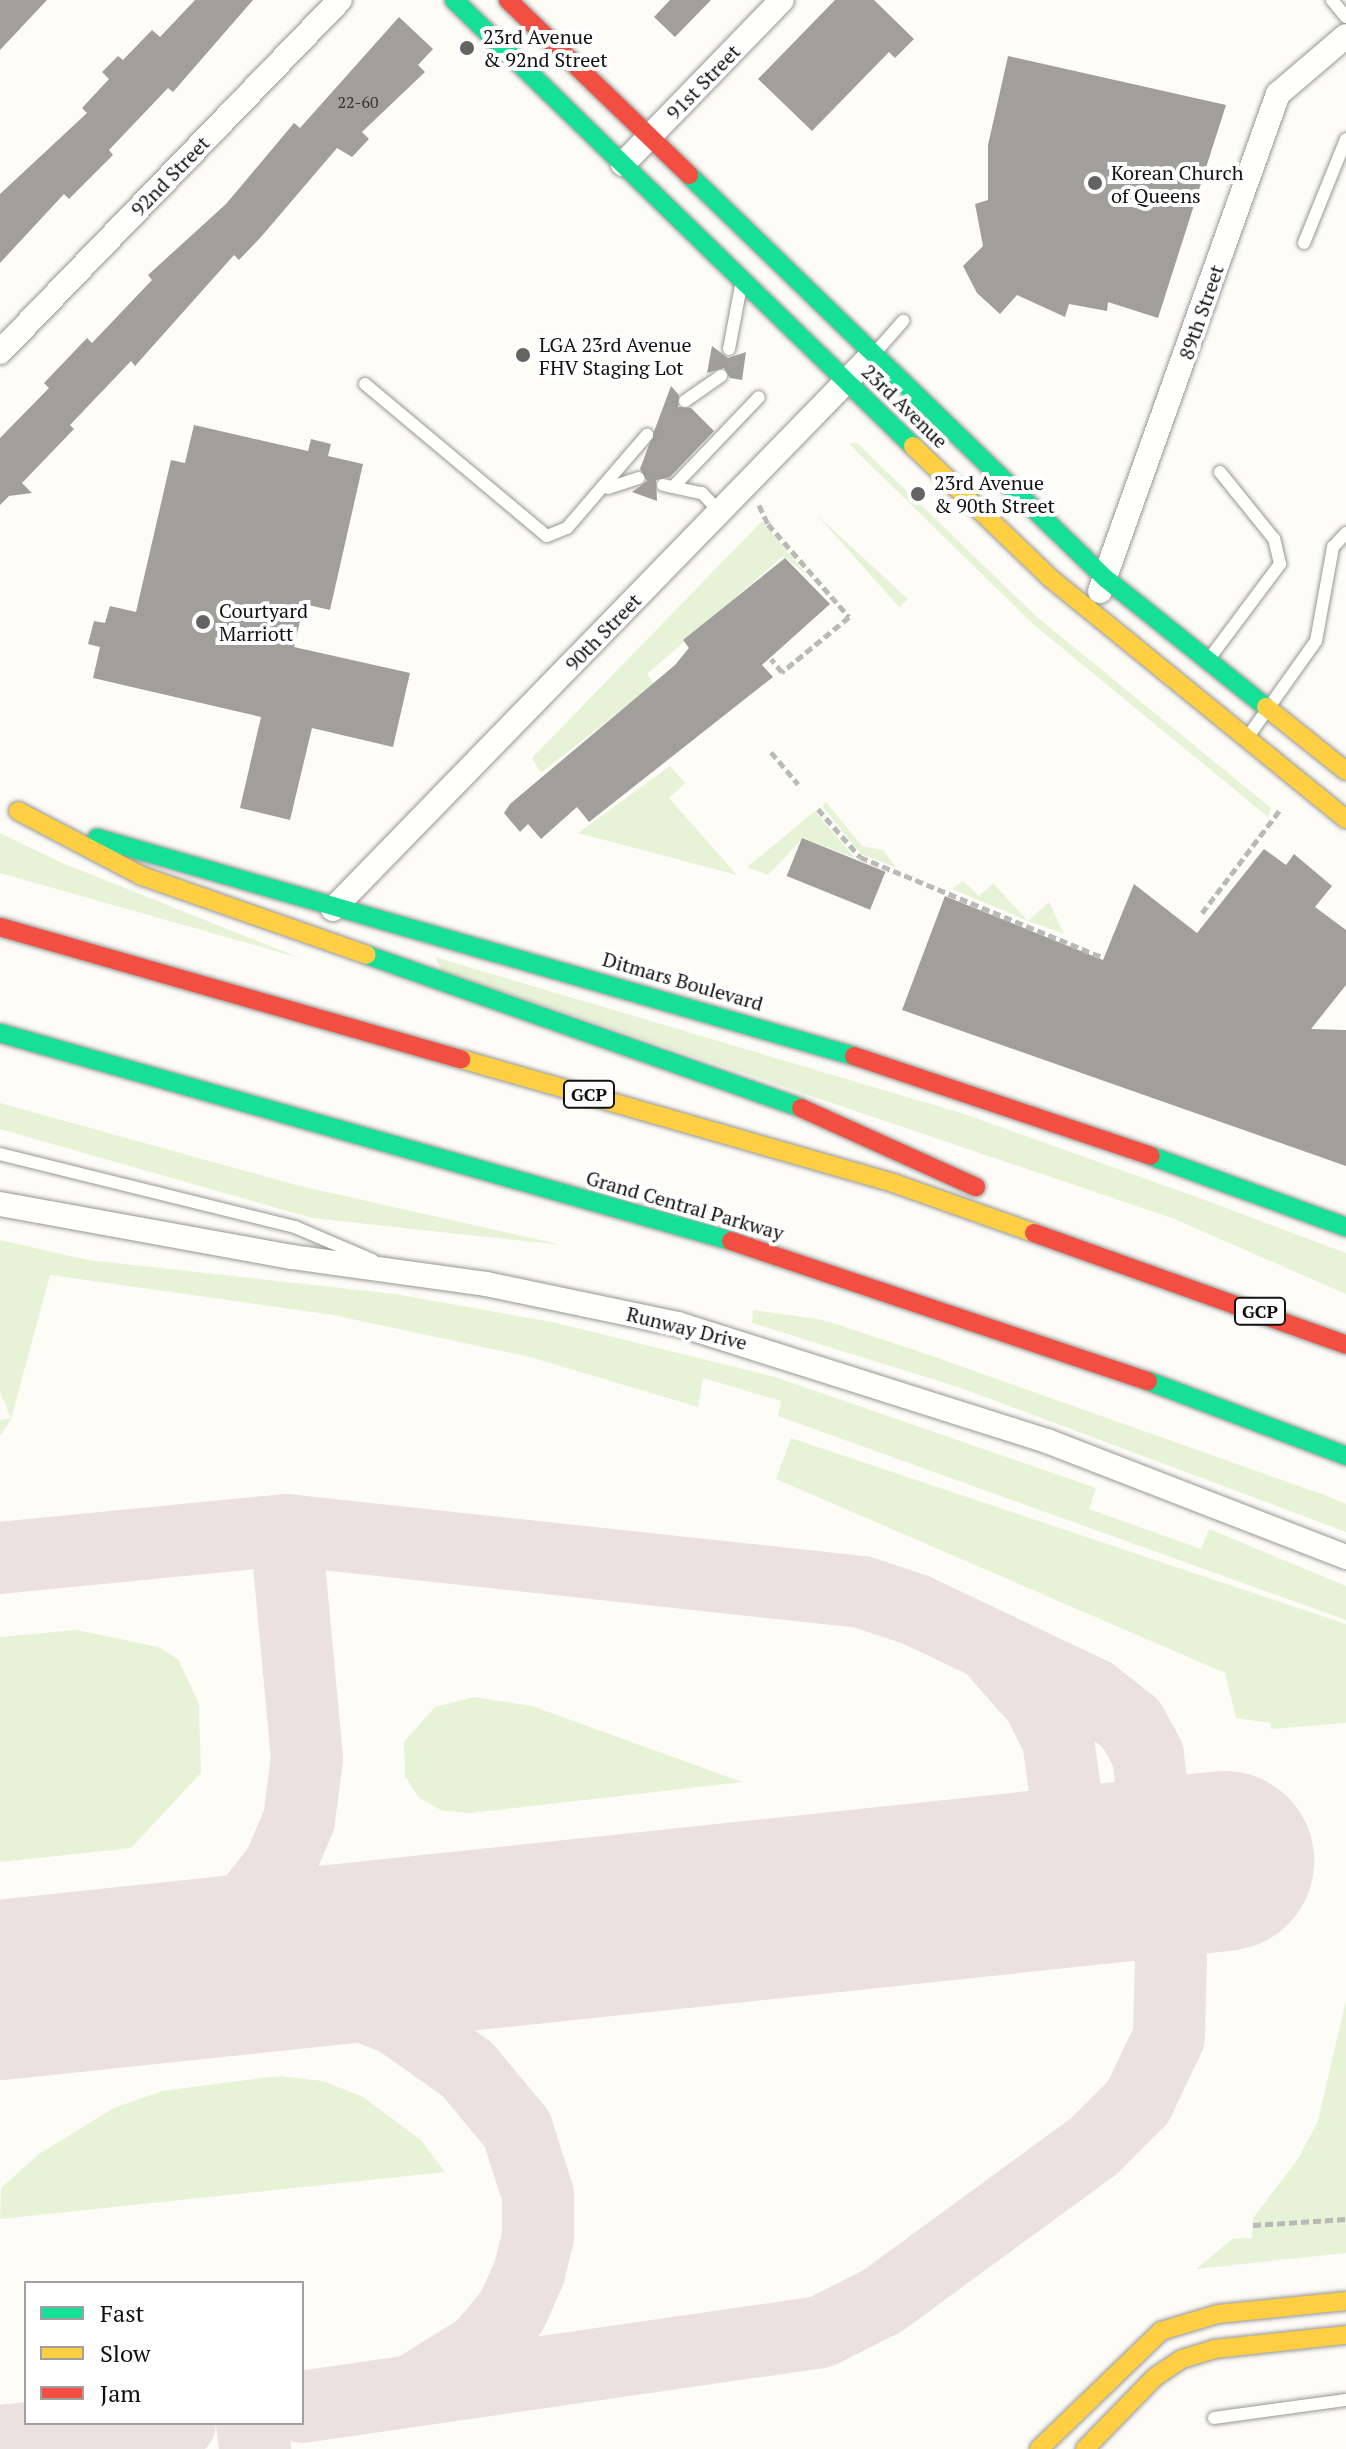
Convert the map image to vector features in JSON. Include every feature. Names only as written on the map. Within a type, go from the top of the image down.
[{"type":"main road","name":"23rd Avenue","points":[[454,0],[1092,614],[1247,738],[1341,806]]},
{"type":"main road","name":"23rd Avenue","points":[[508,0],[1105,578],[1346,771]]},
{"type":"main road","name":"Ditmars Boulevard","points":[[0,802],[18,811],[333,909],[811,1041],[1346,1227]]},
{"type":"main road","points":[[18,811],[142,876],[832,1119],[1173,1279]]},
{"type":"main road","name":"GCP","points":[[0,927],[789,1151],[1173,1279],[1346,1345]]},
{"type":"main road","name":"Grand Central Parkway","points":[[0,1036],[814,1266],[1107,1365],[1346,1456]]},
{"type":"main road","points":[[1039,2449],[1161,2331],[1218,2314],[1346,2301]]},
{"type":"main road","points":[[1085,2449],[1155,2377],[1182,2359],[1214,2349],[1346,2335]]},
{"type":"street","name":"92nd Street","points":[[0,352],[340,0]]},
{"type":"street","name":"91st Street","points":[[623,164],[782,0]]},
{"type":"street","name":"89th Street","points":[[1092,614],[1278,94],[1346,36]]},
{"type":"street","name":"90th Street","points":[[333,909],[872,355]]},
{"type":"street","name":"Runway Drive","points":[[0,1204],[279,1255],[390,1268],[583,1303],[771,1349],[1062,1446],[1346,1557]]},
{"type":"lane","points":[[1332,0],[1346,17]]},
{"type":"lane","points":[[1304,243],[1346,139]]},
{"type":"lane","points":[[729,349],[742,278]]},
{"type":"lane","points":[[872,355],[903,321]]},
{"type":"lane","points":[[685,401],[721,376]]},
{"type":"lane","points":[[365,384],[542,535],[560,533],[602,492],[647,435]]},
{"type":"lane","points":[[720,512],[702,493],[668,486],[759,397]]},
{"type":"lane","points":[[1208,661],[1280,564],[1274,539],[1220,472]]},
{"type":"lane","points":[[602,492],[638,478]]},
{"type":"lane","points":[[1247,738],[1316,641],[1333,547],[1346,533]]},
{"type":"lane","points":[[0,1154],[295,1227],[390,1268]]},
{"type":"lane","points":[[1214,2418],[1346,2400]]},
{"type":"path","points":[[750,482],[768,524],[849,617],[782,672],[771,659]]},
{"type":"path","points":[[771,752],[798,784]]},
{"type":"path","points":[[818,809],[860,857],[1101,957]]},
{"type":"path","points":[[1202,913],[1280,810]]},
{"type":"path","points":[[1253,2225],[1346,2219]]},
{"type":"green space","points":[[857,443],[1037,617],[1271,808],[1268,817],[1033,624],[849,444]]},
{"type":"green space","points":[[817,515],[908,599],[899,607]]},
{"type":"green space","points":[[762,521],[807,575],[783,556],[647,674],[654,684],[541,773],[532,758]]},
{"type":"green space","points":[[670,766],[685,783],[669,798],[737,875],[578,833]]},
{"type":"green space","points":[[826,802],[862,846],[883,850],[897,868],[861,854],[822,806]]},
{"type":"green space","points":[[815,811],[855,858],[803,838],[768,875],[747,867]]},
{"type":"green space","points":[[0,833],[60,862],[300,958],[0,873]]},
{"type":"green space","points":[[963,881],[979,896],[993,883],[1028,921],[952,889]]},
{"type":"green space","points":[[1049,902],[1064,934],[1028,921]]},
{"type":"green space","points":[[435,957],[961,1113],[1205,1200],[1346,1253],[1346,1294],[1172,1218],[442,971]]},
{"type":"green space","points":[[0,1103],[296,1185],[562,1245],[312,1218],[0,1129]]},
{"type":"green space","points":[[0,1240],[88,1260],[395,1294],[552,1322],[775,1377],[1096,1488],[1089,1509],[1201,1549],[1209,1529],[1346,1586],[1346,1620],[778,1416],[781,1401],[703,1378],[698,1407],[530,1357],[333,1315],[50,1275],[11,1419],[0,1436],[0,1420],[11,1418],[0,1392]]},
{"type":"green space","points":[[753,1310],[823,1320],[1327,1496],[1346,1504],[1346,1532],[961,1388],[752,1323]]},
{"type":"green space","points":[[791,1438],[1346,1624],[1346,1723],[1271,1729],[1270,1723],[1236,1718],[1225,1673],[776,1479]]},
{"type":"green space","points":[[77,1630],[158,1647],[178,1659],[199,1704],[201,1773],[131,1848],[0,1862],[0,1637]]},
{"type":"green space","points":[[474,1697],[532,1706],[742,1782],[470,1813],[443,1811],[419,1798],[405,1776],[404,1742],[435,1707]]},
{"type":"green space","points":[[1346,2000],[1346,2253],[1196,2269],[1232,2239],[1252,2238],[1253,2218],[1298,2159],[1318,2121]]},
{"type":"green space","points":[[278,2076],[323,2081],[363,2097],[421,2140],[445,2172],[0,2219],[1,2188],[39,2154],[114,2108],[162,2091]]},
{"type":"building","points":[[0,0],[47,0],[0,50]]},
{"type":"building","points":[[195,0],[253,0],[173,92],[168,88],[109,150],[113,155],[69,199],[64,194],[0,263],[0,194],[87,113],[82,108],[109,79],[102,72],[118,56],[123,60],[152,30],[160,37]]},
{"type":"building","points":[[670,0],[711,0],[675,37],[654,17]]},
{"type":"building","points":[[835,0],[874,0],[914,39],[895,58],[889,52],[812,131],[758,79]]},
{"type":"building","points":[[399,17],[433,49],[418,65],[425,72],[362,132],[369,139],[352,157],[337,148],[239,260],[234,255],[135,366],[131,361],[70,425],[74,429],[22,483],[32,493],[9,496],[0,505],[0,438],[49,388],[44,383],[87,338],[92,343],[152,280],[148,275],[226,204],[294,123],[300,128]]},
{"type":"building","name":"Korean Church of Queens","points":[[1008,56],[1226,105],[1158,318],[1108,302],[1107,311],[1069,304],[1065,317],[1017,295],[1000,314],[977,293],[963,266],[983,246],[975,204],[988,200],[988,145]]},
{"type":"building","points":[[712,346],[728,358],[746,352],[742,380],[730,378],[724,368],[707,373]]},
{"type":"building","points":[[671,386],[679,395],[678,407],[691,408],[714,431],[670,477],[656,480],[657,501],[632,492],[647,481],[640,469]]},
{"type":"building","name":"Courtyard Marriott","points":[[194,425],[308,451],[311,439],[331,444],[328,456],[363,464],[330,610],[304,604],[294,647],[410,673],[393,747],[312,728],[290,820],[240,808],[261,717],[93,678],[100,647],[88,644],[94,621],[105,623],[110,606],[136,612],[171,460],[185,463]]},
{"type":"building","points":[[785,558],[830,604],[762,665],[773,677],[589,822],[577,807],[541,839],[528,824],[520,832],[504,813],[510,804],[675,665],[689,648],[683,640]]},
{"type":"building","points":[[802,838],[885,872],[870,910],[787,876]]},
{"type":"building","points":[[1264,849],[1286,865],[1294,854],[1332,886],[1315,907],[1346,930],[1346,985],[1311,1029],[1346,1030],[1346,1166],[902,1010],[945,896],[1103,960],[1134,884],[1197,933]]},
{"type":"taxiway","points":[[0,1558],[286,1530],[862,1592],[916,1610],[1093,1694],[1131,1724],[1148,1755],[1171,1959],[1169,2037],[1138,2102],[1094,2146],[882,2301],[821,2332],[304,2407]]},
{"type":"taxiway","points":[[129,1977],[212,1937],[249,1905],[279,1867],[299,1820],[307,1758],[286,1530]]},
{"type":"taxiway","points":[[996,1653],[1039,1702],[1058,1740],[1077,1876]]},
{"type":"taxiway","points":[[220,1969],[315,1988],[396,2019],[467,2069],[517,2129],[538,2195],[538,2237],[529,2273],[512,2311],[481,2348],[420,2386]]},
{"type":"taxiway","points":[[0,2441],[160,2425]]},
{"type":"taxiway","points":[[252,2425],[255,2449]]},
{"type":"runway","points":[[0,1990],[1224,1861]]},
{"type":"traffic: fast","points":[[454,0],[913,446]]},
{"type":"traffic: fast","points":[[689,175],[1105,578],[1266,707]]},
{"type":"traffic: fast","points":[[97,838],[854,1056]]},
{"type":"traffic: fast","points":[[367,955],[801,1108]]},
{"type":"traffic: fast","points":[[0,1033],[731,1241]]},
{"type":"traffic: fast","points":[[1151,1156],[1346,1227]]},
{"type":"traffic: fast","points":[[1148,1381],[1346,1456]]},
{"type":"traffic: slow","points":[[913,446],[1049,577],[1346,819]]},
{"type":"traffic: slow","points":[[1266,707],[1346,771]]},
{"type":"traffic: slow","points":[[18,811],[142,876],[367,955]]},
{"type":"traffic: slow","points":[[461,1059],[896,1184],[1034,1233]]},
{"type":"traffic: slow","points":[[1039,2449],[1161,2331],[1218,2314],[1346,2301]]},
{"type":"traffic: slow","points":[[1085,2449],[1155,2377],[1182,2359],[1214,2349],[1346,2335]]},
{"type":"traffic: jam","points":[[508,0],[689,175]]},
{"type":"traffic: jam","points":[[0,927],[461,1059]]},
{"type":"traffic: jam","points":[[854,1056],[1151,1156]]},
{"type":"traffic: jam","points":[[801,1108],[976,1187]]},
{"type":"traffic: jam","points":[[1034,1233],[1346,1345]]},
{"type":"traffic: jam","points":[[731,1241],[1148,1381]]},
{"type":"place","name":"23rd Avenue & 92nd Street","points":[[467,48]]},
{"type":"place","name":"Korean Church of Queens","points":[[1095,183]]},
{"type":"place","name":"LGA 23rd Avenue FHV Staging Lot","points":[[523,355]]},
{"type":"place","name":"23rd Avenue & 90th Street","points":[[918,494]]},
{"type":"place","name":"Courtyard Marriott","points":[[203,622]]}]
